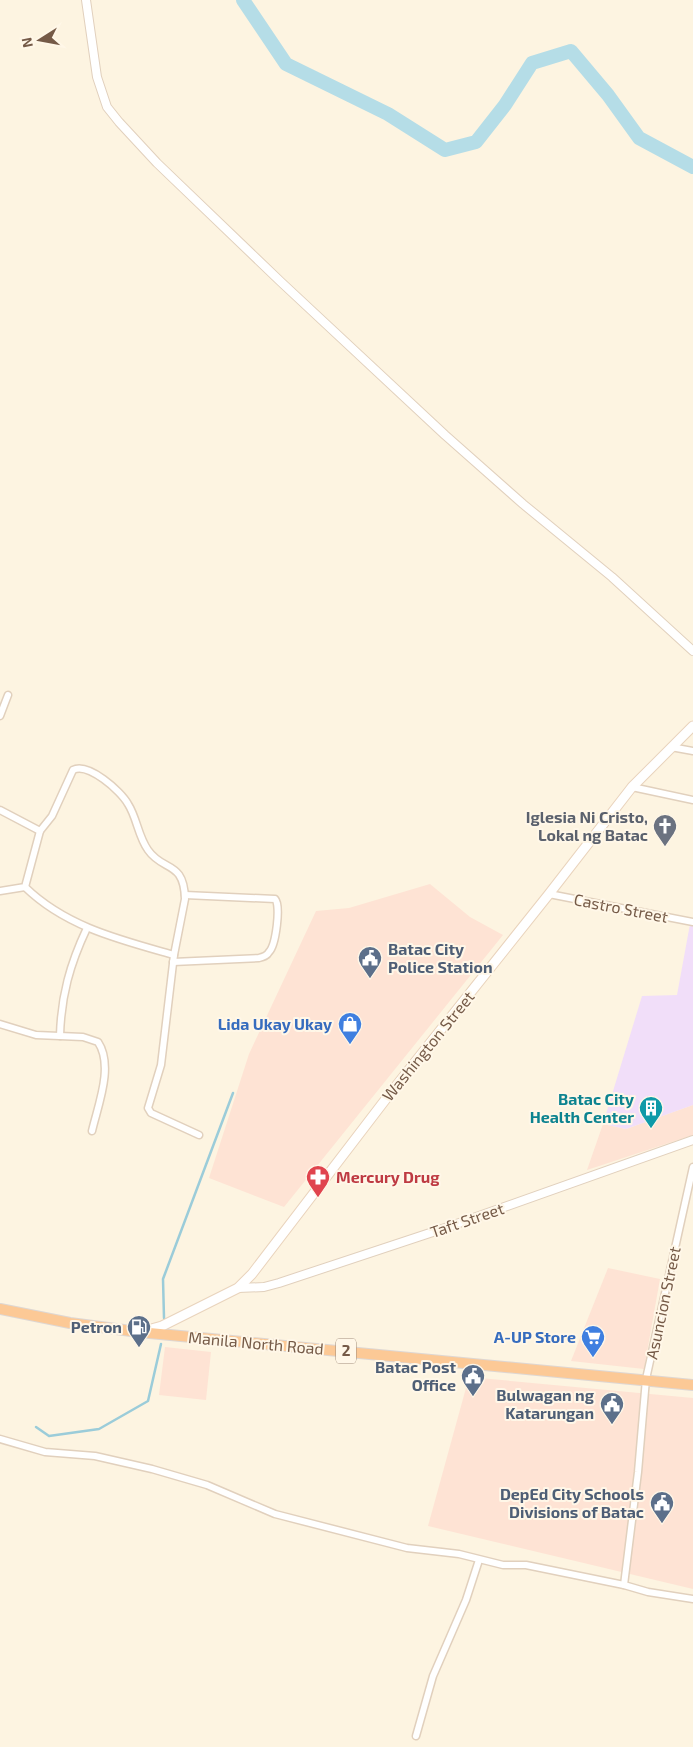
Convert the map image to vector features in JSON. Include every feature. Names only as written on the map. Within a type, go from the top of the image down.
[{"type":"highway","name":"Manila North Road","points":[[0,1309],[70,1323],[139,1332],[693,1385]]},
{"type":"main road","name":"Washington Street","points":[[139,1332],[162,1326],[238,1288],[265,1259],[392,1091],[632,787],[693,726]]},
{"type":"street","points":[[86,0],[96,77],[107,107],[157,163],[445,435],[530,511],[612,577],[693,651]]},
{"type":"street","points":[[0,716],[8,694]]},
{"type":"street","points":[[671,747],[693,751]]},
{"type":"street","points":[[25,887],[40,831],[52,816],[73,770],[77,768],[87,769],[106,780],[128,803],[139,834],[149,852],[179,873],[185,895],[173,959],[161,1065],[148,1108],[151,1113],[199,1135]]},
{"type":"street","points":[[632,787],[693,800]]},
{"type":"street","points":[[0,810],[40,831]]},
{"type":"street","points":[[0,891],[25,887]]},
{"type":"street","points":[[25,887],[42,903],[87,928],[173,959],[259,958],[269,953],[273,946],[279,907],[275,899],[185,895]]},
{"type":"street","name":"Castro Street","points":[[549,894],[693,922]]},
{"type":"street","points":[[60,1036],[63,993],[76,951],[87,928]]},
{"type":"street","points":[[0,1024],[20,1032],[91,1038],[100,1045],[104,1061],[104,1074],[92,1131]]},
{"type":"street","name":"Taft Street","points":[[238,1288],[264,1288],[448,1227],[693,1140]]},
{"type":"street","name":"Asuncion Street","points":[[624,1585],[638,1472],[646,1379],[693,1169]]},
{"type":"street","points":[[0,1440],[45,1452],[94,1456],[152,1469],[207,1485],[275,1514],[407,1548],[446,1552],[503,1565],[526,1565],[624,1585],[648,1592],[693,1599]]},
{"type":"street","points":[[416,1736],[433,1676],[466,1600],[479,1560]]},
{"type":"shaded area","points":[[430,884],[470,917],[503,935],[284,1207],[209,1178],[249,1054],[316,911],[349,908]]},
{"type":"shaded area","points":[[690,924],[693,925],[693,1105],[626,1129],[603,1124],[642,996],[677,995]]},
{"type":"shaded area","points":[[693,1105],[693,1135],[587,1170],[603,1124],[626,1129]]},
{"type":"shaded area","points":[[608,1268],[660,1279],[644,1369],[571,1361]]},
{"type":"shaded area","points":[[165,1347],[211,1352],[206,1400],[159,1395]]},
{"type":"shaded area","points":[[469,1377],[693,1398],[693,1589],[428,1526]]},
{"type":"waterway","points":[[243,0],[286,64],[388,114],[445,150],[476,142],[505,105],[532,63],[571,51],[608,95],[639,138],[693,167]]},
{"type":"waterway","points":[[164,1318],[163,1279],[233,1093]]},
{"type":"waterway","points":[[36,1427],[49,1436],[99,1429],[148,1401],[161,1344]]},
{"type":"place","name":"Iglesia Ni Cristo, Lokal ng Batac","points":[[665,847]]},
{"type":"place","name":"Batac City Police Station","points":[[370,979]]},
{"type":"place","name":"Lida Ukay Ukay","points":[[350,1045]]},
{"type":"place","name":"Batac City Health Center","points":[[651,1129]]},
{"type":"place","name":"Mercury Drug","points":[[318,1198]]},
{"type":"place","name":"Petron","points":[[139,1348]]},
{"type":"place","name":"A-UP Store","points":[[593,1358]]},
{"type":"place","name":"Batac Post Office","points":[[473,1397]]},
{"type":"place","name":"Bulwagan ng Katarungan","points":[[612,1425]]},
{"type":"place","name":"DepEd City Schools Divisions of Batac","points":[[662,1524]]}]
